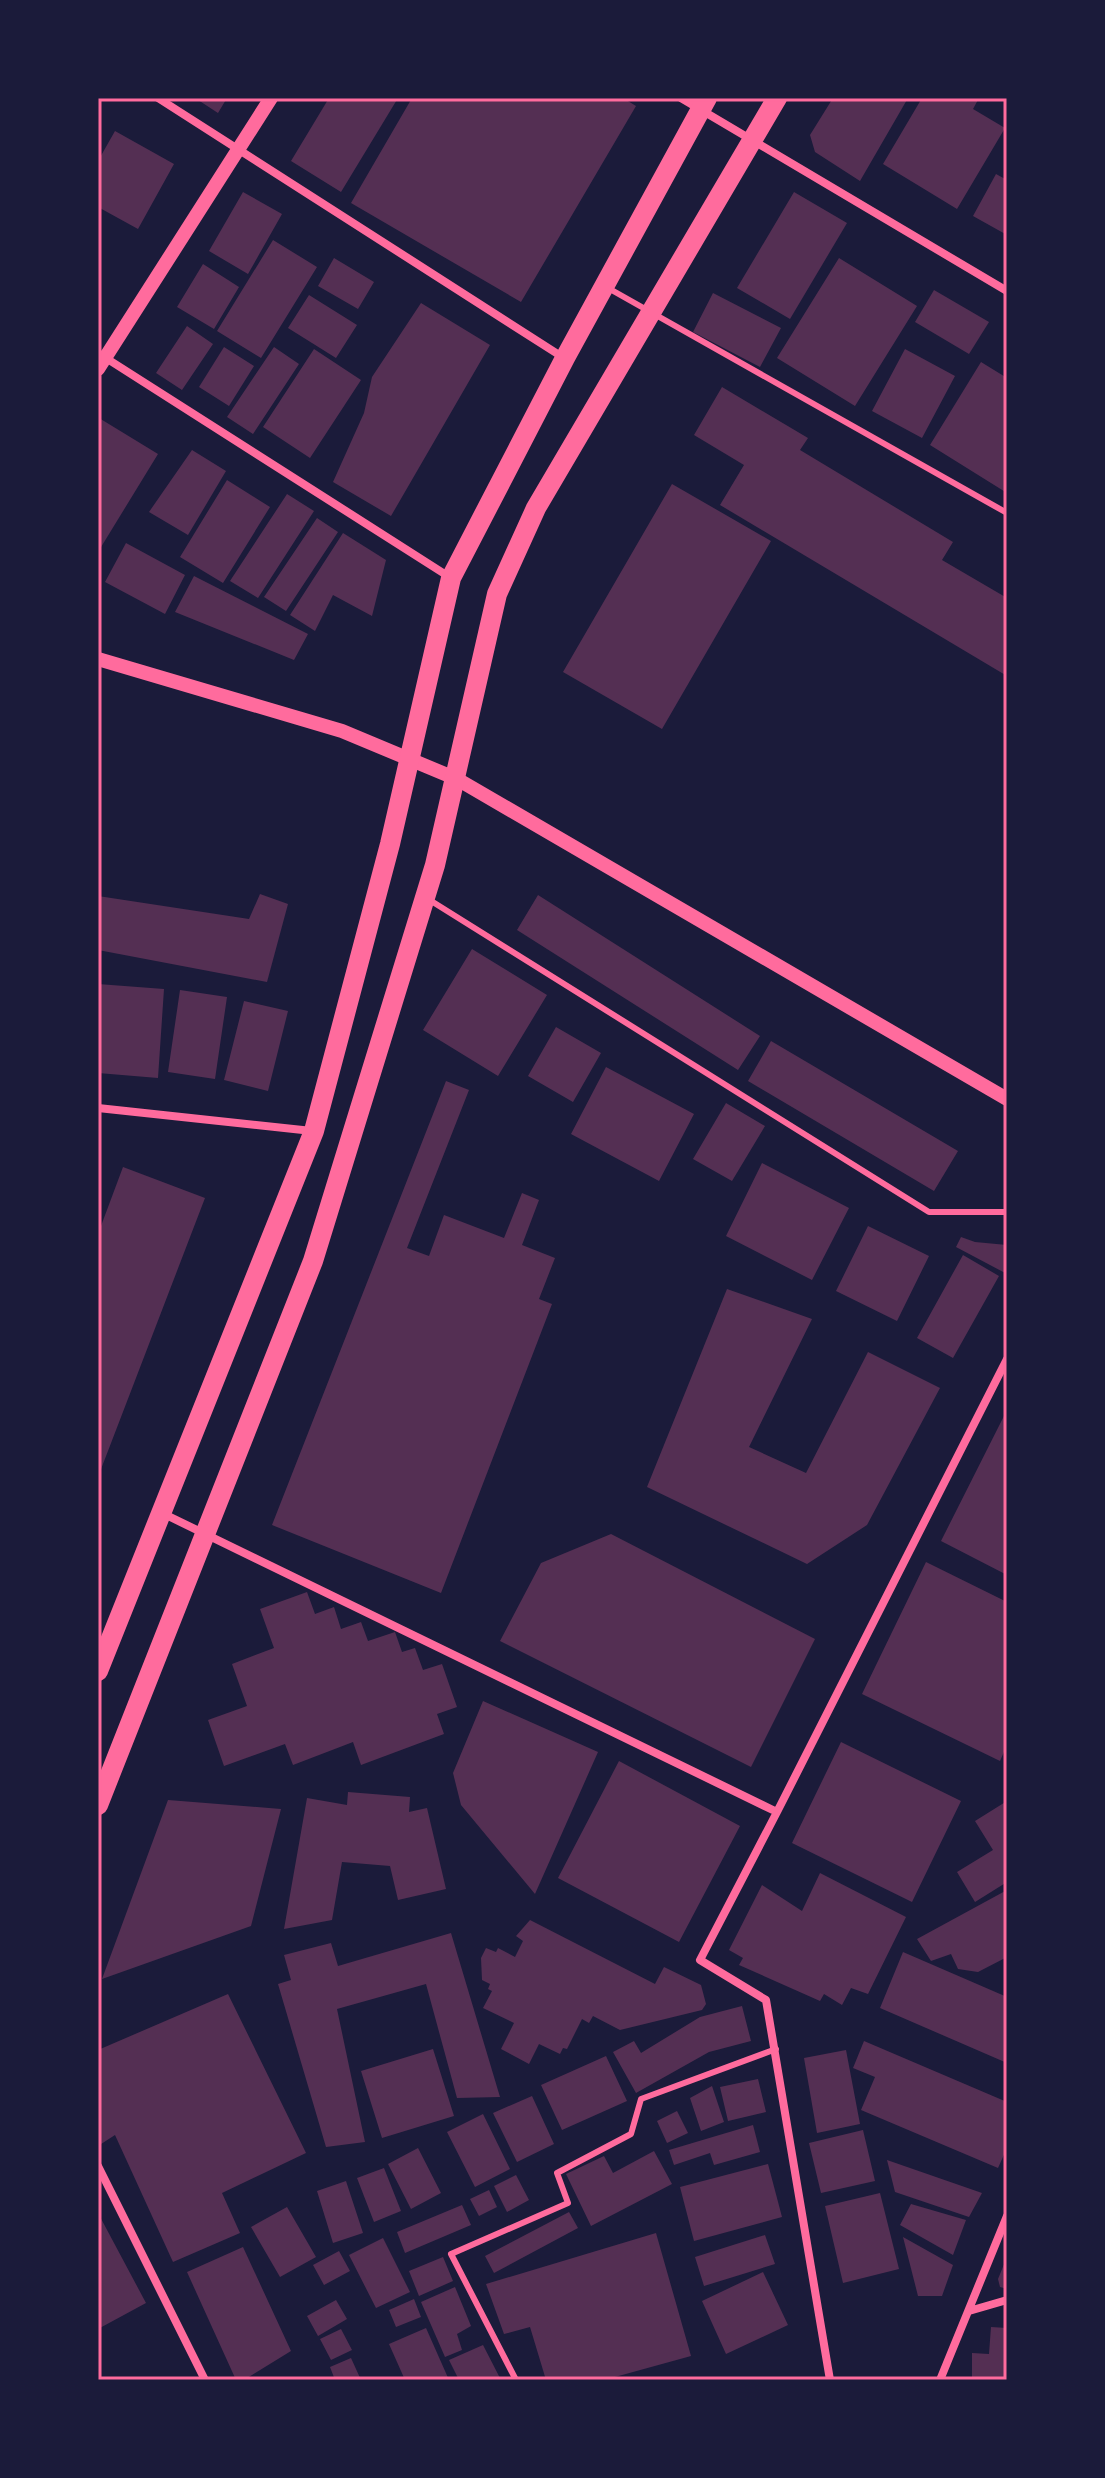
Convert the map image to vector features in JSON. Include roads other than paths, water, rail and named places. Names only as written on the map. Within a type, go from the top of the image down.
[{"type":"main road","points":[[98,1805],[313,1261],[457,779],[497,594],[536,508],[777,98]]},
{"type":"main road","points":[[98,1671],[314,1131],[390,844],[451,578],[565,358],[703,104]]},
{"type":"street","points":[[158,98],[565,358]]},
{"type":"street","points":[[271,98],[100,360],[451,578]]},
{"type":"street","points":[[681,98],[703,104],[752,140],[1007,291]]},
{"type":"street","points":[[98,659],[342,731],[457,779],[1007,1099]]},
{"type":"street","points":[[98,1108],[314,1131]]},
{"type":"street","points":[[830,2380],[766,2000],[700,1960],[1007,1359]]},
{"type":"street","points":[[162,1512],[777,1812]]},
{"type":"street","points":[[98,2166],[205,2380]]},
{"type":"street","points":[[940,2380],[1007,2216]]},
{"type":"street","points":[[969,2311],[1007,2300]]},
{"type":"lane","points":[[605,287],[1007,513]]},
{"type":"lane","points":[[424,896],[929,1212],[1007,1212]]},
{"type":"lane","points":[[516,2380],[451,2254],[568,2203],[557,2173],[631,2134],[641,2099],[776,2049]]}]
